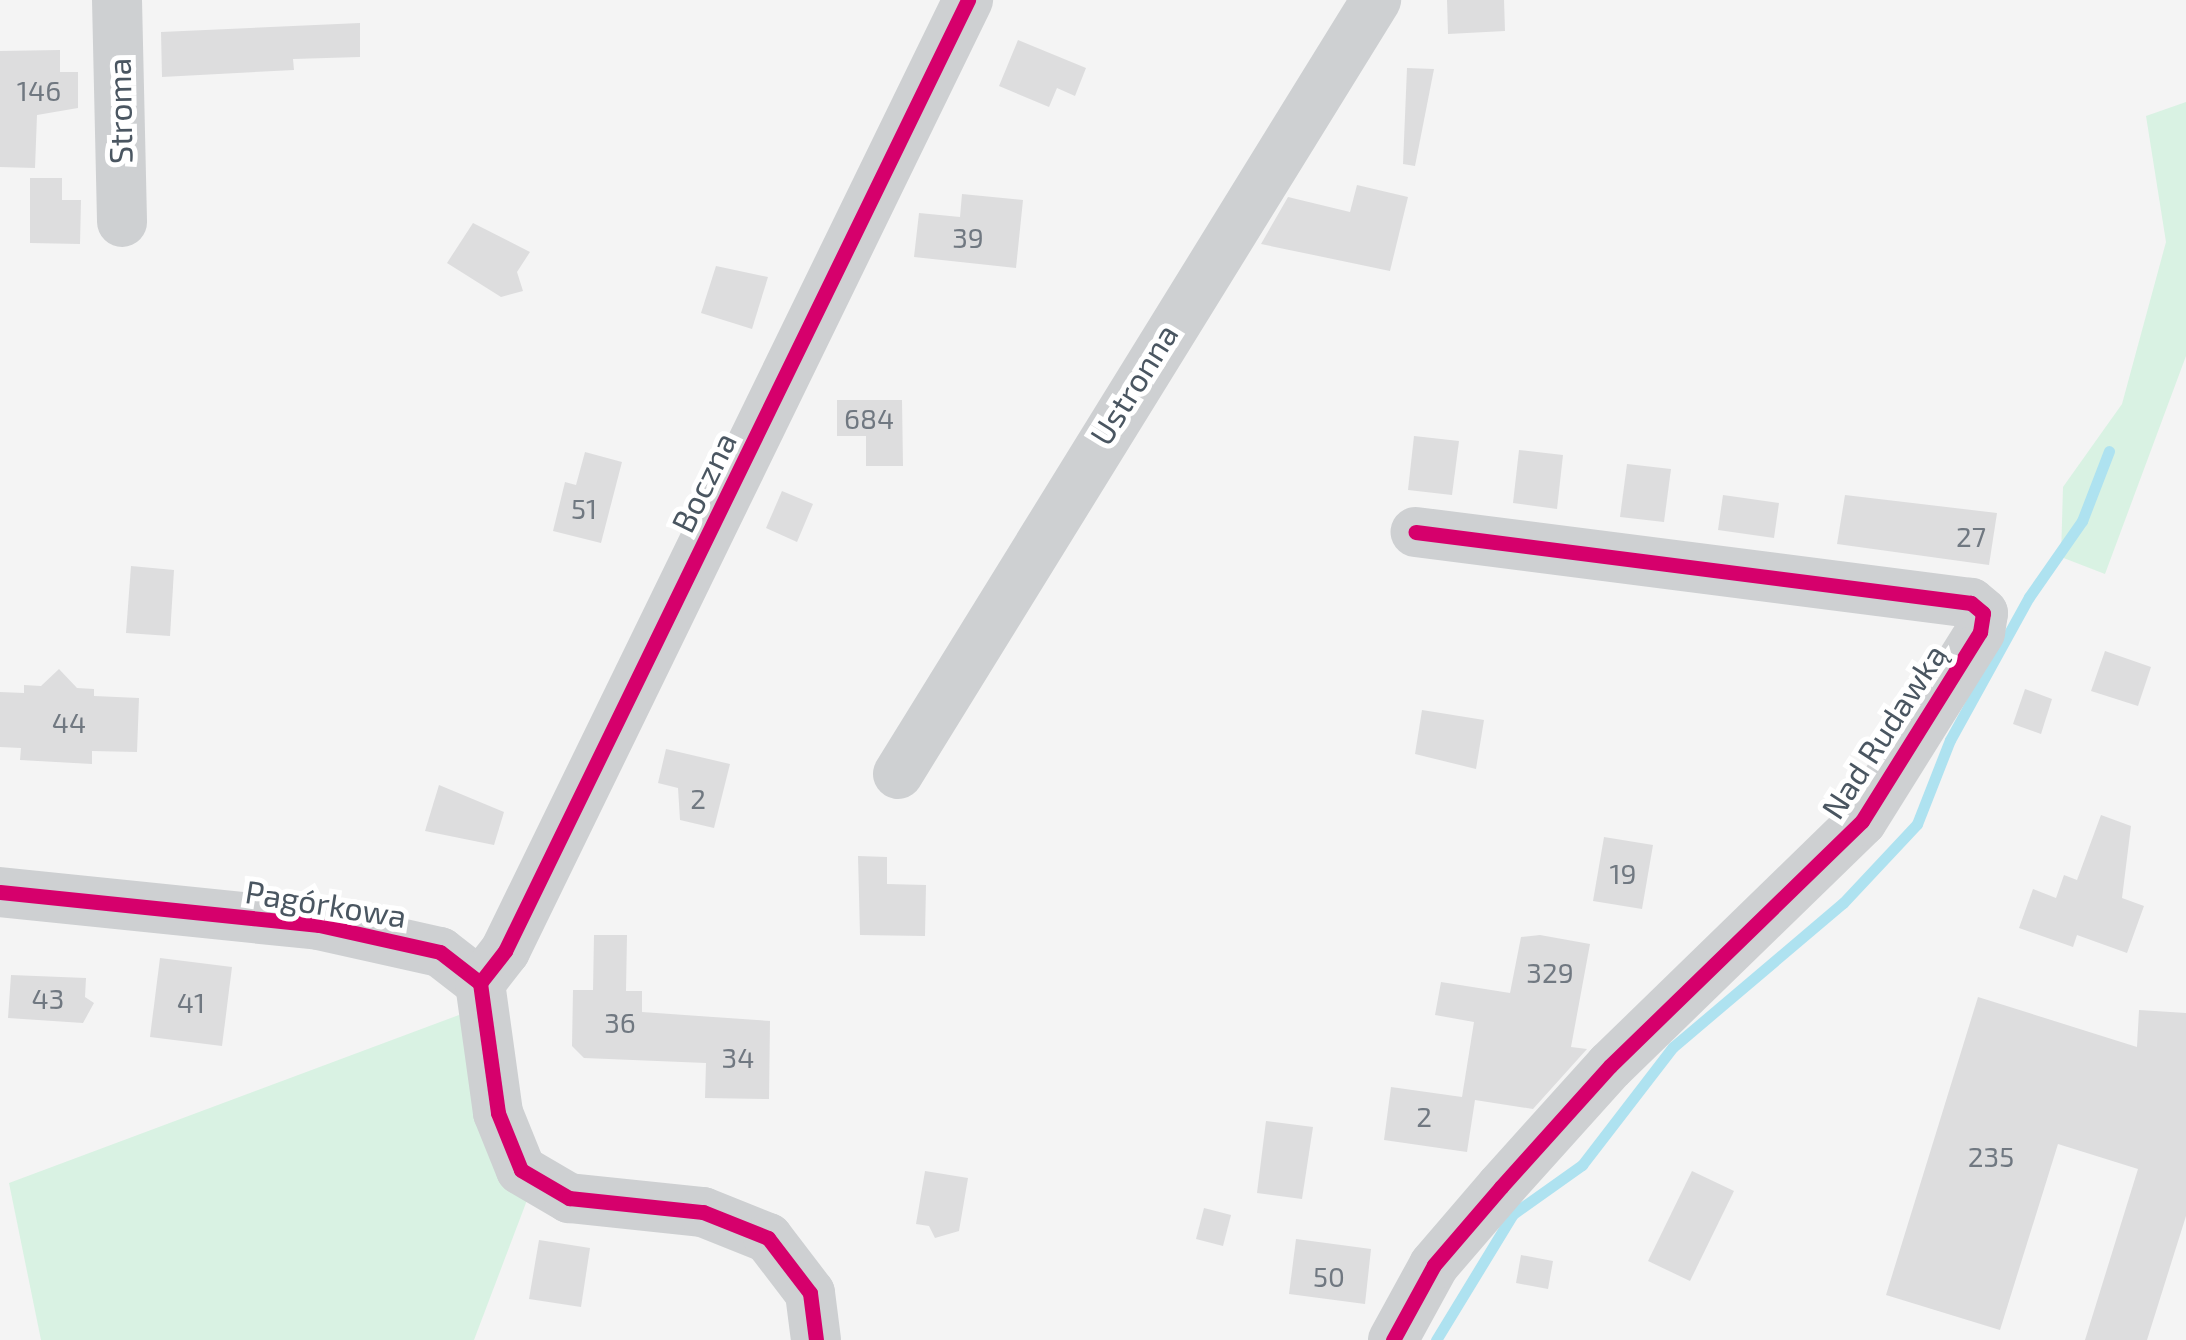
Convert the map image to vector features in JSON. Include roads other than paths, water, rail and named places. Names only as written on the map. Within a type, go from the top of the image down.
[{"type":"street","name":"Stroma","points":[[117,0],[122,222]]},
{"type":"street","name":"Boczna","points":[[480,983],[505,951],[968,0]]},
{"type":"street","name":"Ustronna","points":[[898,774],[1111,418],[1376,0]]},
{"type":"street","name":"Nad Rudawką","points":[[1393,1340],[1434,1265],[1500,1187],[1610,1066],[1862,821],[1980,632],[1983,613],[1970,603],[1416,532]]},
{"type":"street","name":"Pagórkowa","points":[[0,892],[385,938],[440,952],[480,983]]},
{"type":"street","points":[[480,983],[498,1112],[521,1170],[569,1198],[703,1212],[768,1238],[810,1293],[816,1340]]},
{"type":"waterway","points":[[1436,1340],[1513,1214],[1582,1165],[1673,1047],[1843,903],[1917,824],[1950,740],[2029,597],[2082,521],[2109,451]]}]
